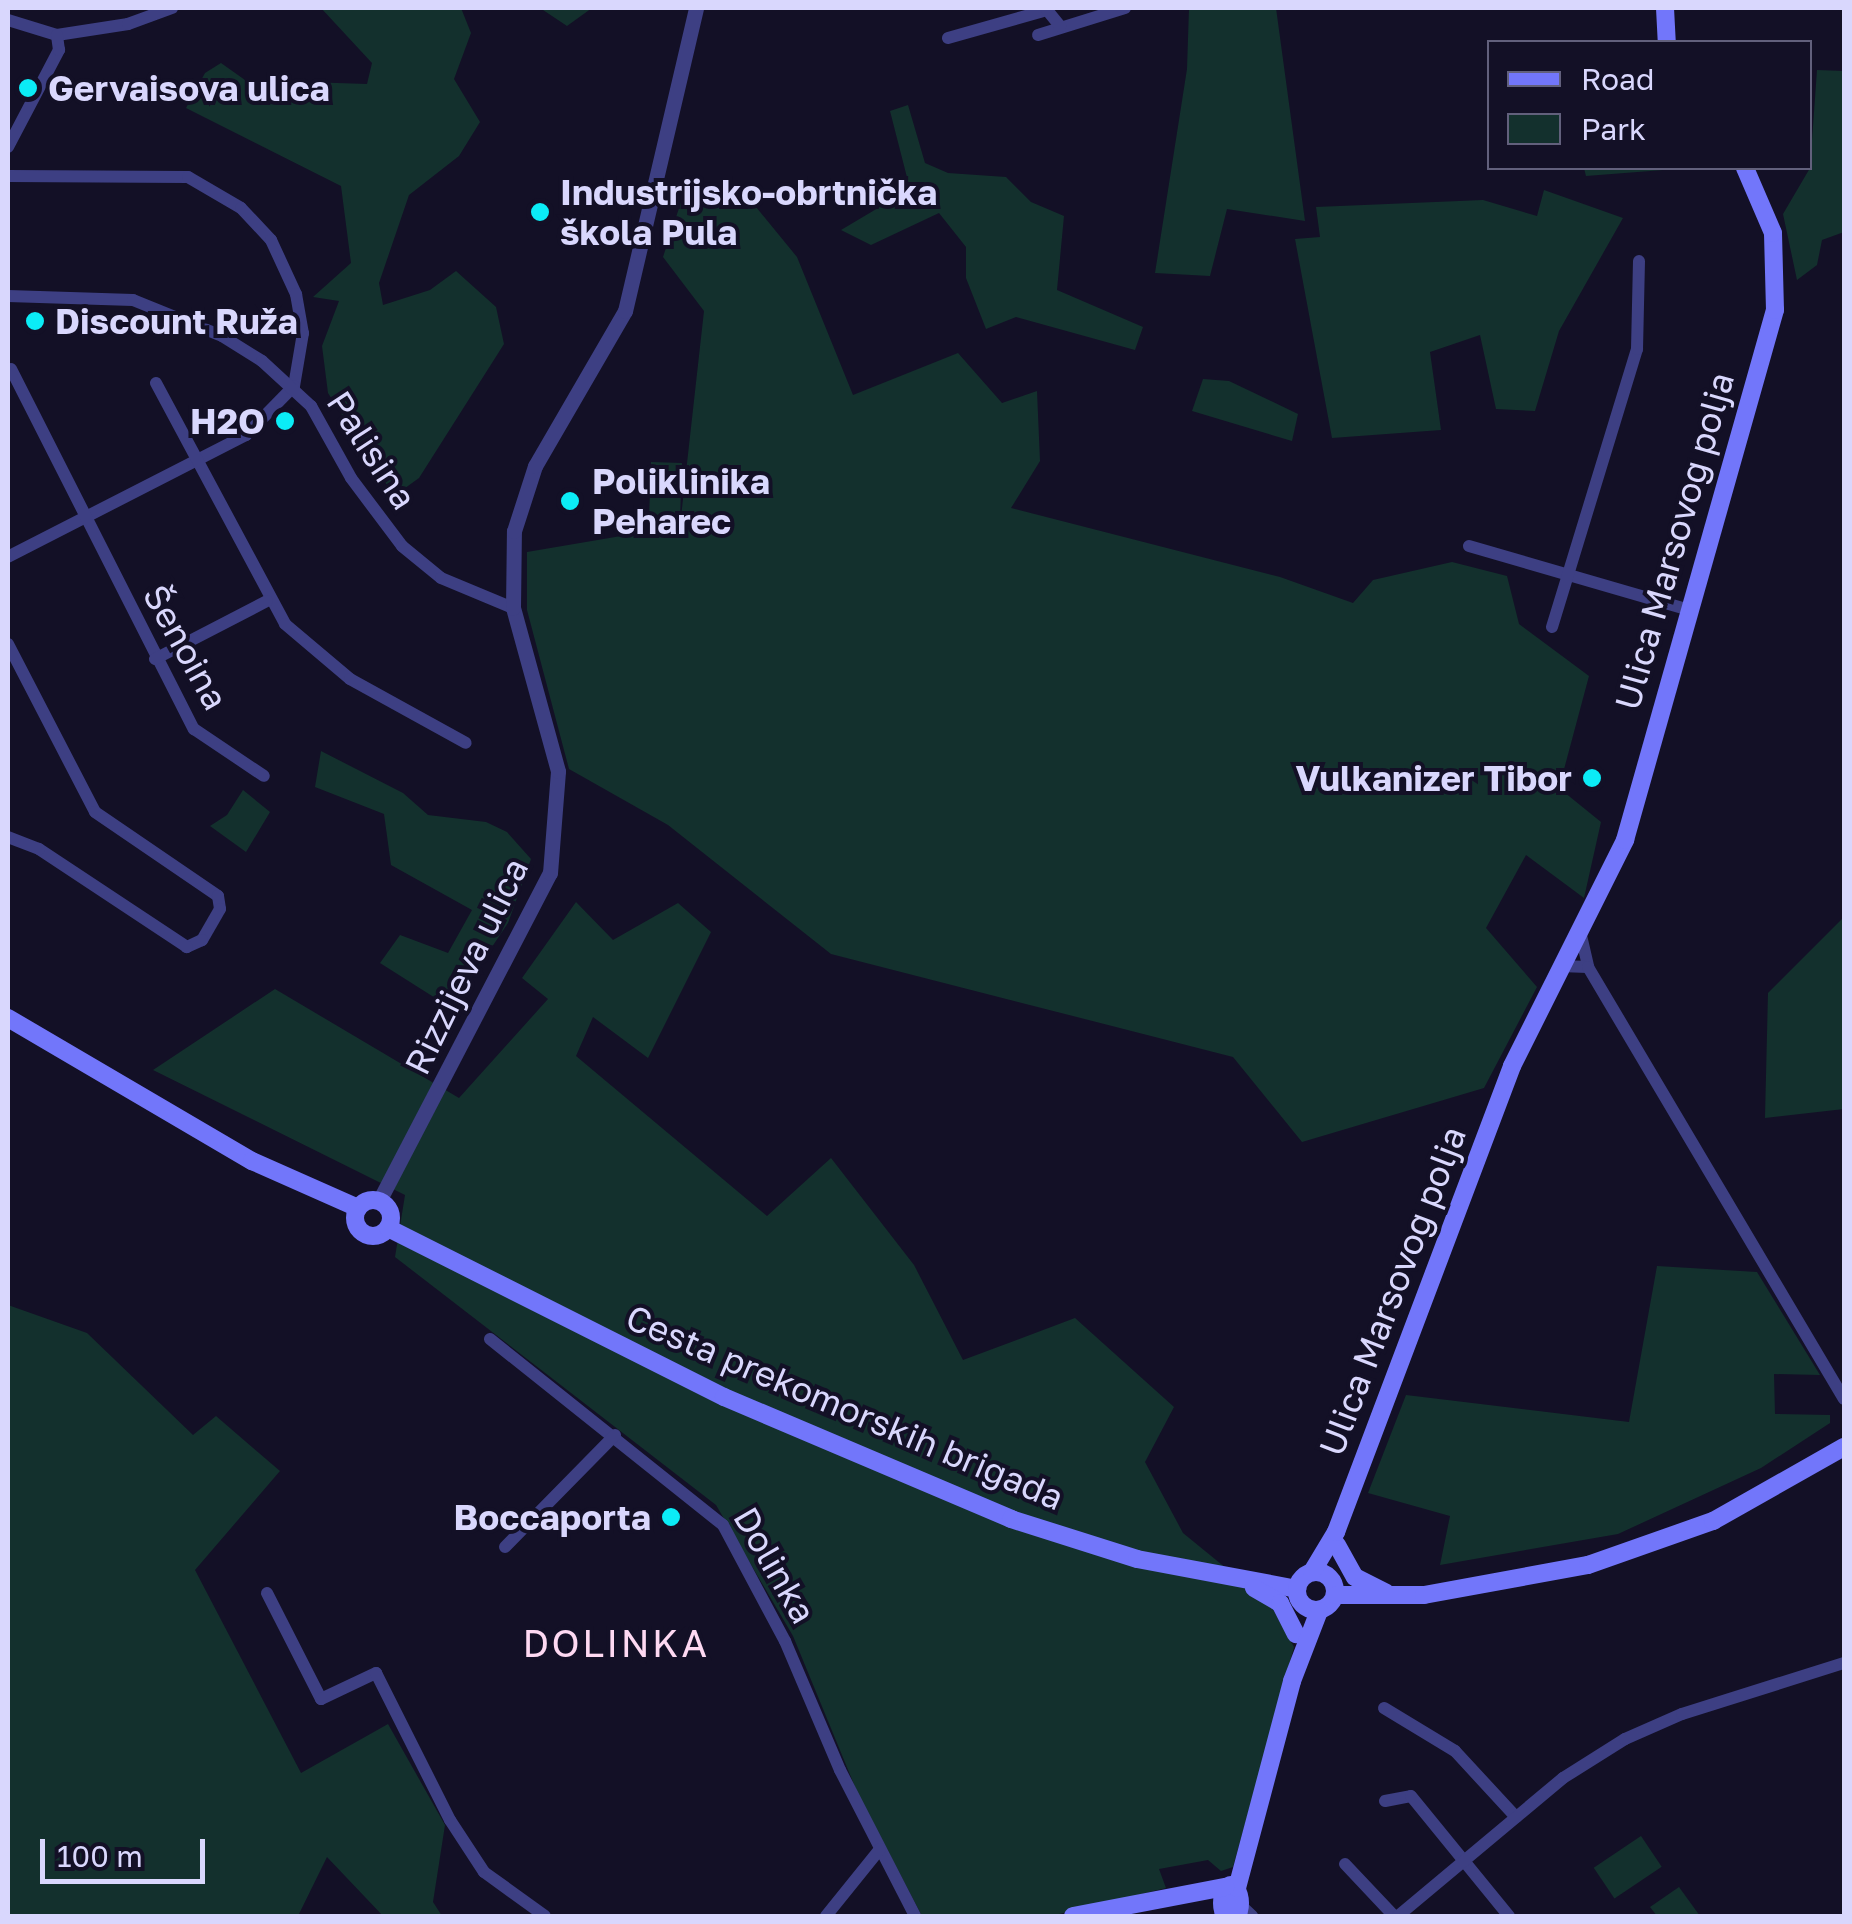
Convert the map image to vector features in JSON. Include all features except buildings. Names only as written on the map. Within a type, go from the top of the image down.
[{"type":"main road","points":[[1665,8],[1667,40]]},
{"type":"main road","name":"Ulica Marsovog polja","points":[[1326,1582],[1336,1538],[1512,1066],[1625,840],[1686,609],[1775,310],[1773,232],[1746,170]]},
{"type":"main road","points":[[8,1018],[252,1161],[358,1208],[379,1201],[391,1214],[388,1228],[376,1236],[363,1234],[355,1222],[358,1208]]},
{"type":"main road","name":"Cesta prekomorskih brigada","points":[[388,1228],[609,1343],[934,1488],[1096,1547],[1306,1602]]},
{"type":"main road","points":[[1326,1582],[1396,1596],[1517,1582],[1633,1552],[1745,1505],[1844,1448]]},
{"type":"main road","points":[[1336,1538],[1356,1577],[1396,1596]]},
{"type":"main road","points":[[1240,1582],[1280,1604],[1296,1634]]},
{"type":"main road","points":[[1292,1681],[1296,1634],[1306,1602],[1326,1582]]},
{"type":"main road","points":[[1073,1916],[1231,1898],[1292,1681],[1306,1602],[1326,1582]]},
{"type":"street","points":[[8,20],[57,35],[128,24],[172,8]]},
{"type":"street","name":"Rizzijeva ulica","points":[[379,1201],[550,872],[560,806],[558,772],[512,608],[521,498],[626,312],[696,8]]},
{"type":"street","points":[[1038,35],[1125,8]]},
{"type":"street","points":[[948,38],[1047,10],[1060,26]]},
{"type":"street","points":[[8,147],[59,50],[57,35]]},
{"type":"street","points":[[8,176],[188,177],[241,208],[271,240],[296,294],[303,332],[294,386],[246,435],[8,557]]},
{"type":"street","points":[[1552,627],[1638,348],[1639,262]]},
{"type":"street","name":"Palisina","points":[[8,296],[103,297],[160,308],[222,336],[294,386],[402,546],[442,578],[512,608]]},
{"type":"street","name":"Šenoina","points":[[11,369],[155,659],[204,741],[264,776]]},
{"type":"street","points":[[156,383],[267,601],[327,664],[466,743]]},
{"type":"street","points":[[1469,546],[1686,609]]},
{"type":"street","points":[[155,659],[267,601]]},
{"type":"street","points":[[8,644],[94,812],[222,902],[195,946],[187,947],[39,849],[8,837]]},
{"type":"street","points":[[1580,927],[1588,967],[1844,1399]]},
{"type":"street","points":[[1560,966],[1588,967]]},
{"type":"street","name":"Dolinka","points":[[490,1339],[540,1384],[615,1436],[722,1525],[785,1641],[880,1848],[916,1916]]},
{"type":"street","points":[[505,1547],[615,1436]]},
{"type":"street","points":[[267,1593],[322,1698],[376,1673],[450,1820],[484,1872],[544,1916]]},
{"type":"street","points":[[1345,1864],[1396,1916],[1564,1778],[1655,1725],[1844,1664]]},
{"type":"street","points":[[1384,1708],[1456,1751],[1516,1818]]},
{"type":"street","points":[[1385,1802],[1411,1796],[1509,1916]]},
{"type":"street","points":[[826,1916],[880,1848]]},
{"type":"green space","points":[[321,8],[461,8],[471,33],[454,79],[480,122],[459,156],[409,195],[379,283],[383,305],[430,290],[456,271],[496,307],[504,344],[419,478],[394,496],[328,393],[322,346],[339,301],[313,297],[351,263],[341,186],[186,108],[205,73],[221,63],[245,80],[367,84],[372,63]]},
{"type":"green space","points":[[540,8],[592,8],[567,26]]},
{"type":"green space","points":[[1189,8],[1276,8],[1305,221],[1227,209],[1210,276],[1155,273],[1187,69]]},
{"type":"green space","points":[[1817,70],[1844,71],[1844,232],[1822,240],[1817,265],[1797,280],[1783,214],[1812,170]]},
{"type":"green space","points":[[908,105],[925,163],[948,173],[1006,177],[1031,202],[1064,216],[1057,290],[1143,327],[1135,350],[1016,317],[986,329],[966,278],[966,247],[939,213],[871,245],[841,230],[910,189],[890,111]]},
{"type":"green space","points":[[1584,170],[1663,170],[1586,176]]},
{"type":"green space","points":[[742,190],[797,257],[853,395],[958,353],[1002,403],[1037,391],[1040,461],[1011,508],[1280,577],[1353,603],[1373,580],[1452,562],[1507,576],[1519,624],[1589,676],[1559,788],[1601,822],[1584,898],[1526,855],[1486,928],[1537,987],[1484,1088],[1302,1142],[1233,1057],[831,954],[668,825],[569,769],[527,610],[527,552],[680,526],[704,311],[663,257],[682,199]]},
{"type":"green space","points":[[1544,190],[1623,218],[1559,331],[1535,411],[1496,409],[1480,335],[1430,352],[1441,430],[1332,438],[1295,239],[1320,237],[1316,207],[1483,200],[1537,216]]},
{"type":"green space","points":[[1203,379],[1229,381],[1298,414],[1292,441],[1192,411]]},
{"type":"green space","points":[[651,462],[682,463],[680,521],[649,520]]},
{"type":"green space","points":[[321,751],[403,793],[428,815],[486,822],[507,832],[531,859],[508,923],[451,1008],[380,963],[400,935],[448,953],[472,910],[391,865],[384,814],[315,787]]},
{"type":"green space","points":[[243,790],[270,812],[246,852],[210,826],[227,815]]},
{"type":"green space","points":[[576,902],[613,940],[678,903],[711,932],[648,1058],[593,1017],[576,1056],[767,1216],[831,1158],[914,1265],[963,1360],[1075,1318],[1174,1407],[1145,1462],[1183,1533],[1270,1604],[1294,1647],[1233,1867],[1221,1871],[1208,1860],[1159,1869],[1166,1888],[1051,1916],[922,1916],[858,1794],[793,1636],[716,1505],[395,1257],[405,1195],[153,1070],[275,989],[459,1098],[548,999],[522,978]]},
{"type":"green space","points":[[1844,917],[1844,1109],[1765,1118],[1768,993]]},
{"type":"green space","points":[[1657,1266],[1757,1272],[1820,1375],[1774,1374],[1775,1414],[1830,1415],[1830,1423],[1761,1468],[1618,1534],[1440,1565],[1450,1516],[1368,1493],[1406,1395],[1629,1422]]},
{"type":"green space","points":[[8,1305],[87,1333],[193,1435],[216,1416],[280,1471],[195,1570],[301,1773],[388,1724],[445,1825],[433,1902],[442,1916],[383,1916],[327,1857],[298,1916],[8,1916]]},
{"type":"green space","points":[[1641,1836],[1662,1867],[1614,1899],[1594,1868]]},
{"type":"green space","points":[[1679,1887],[1700,1916],[1657,1916],[1650,1907]]},
{"type":"place","name":"Gervaisova ulica","points":[[28,88]]},
{"type":"place","name":"Industrijsko-obrtnička škola Pula","points":[[540,212]]},
{"type":"place","name":"Discount Ruža","points":[[35,321]]},
{"type":"place","name":"H2O","points":[[285,421]]},
{"type":"place","name":"Poliklinika Peharec","points":[[570,501]]},
{"type":"place","name":"Vulkanizer Tibor","points":[[1592,778]]},
{"type":"place","name":"Boccaporta","points":[[671,1517]]},
{"type":"district","name":"DOLINKA","points":[[616,1643]]}]
